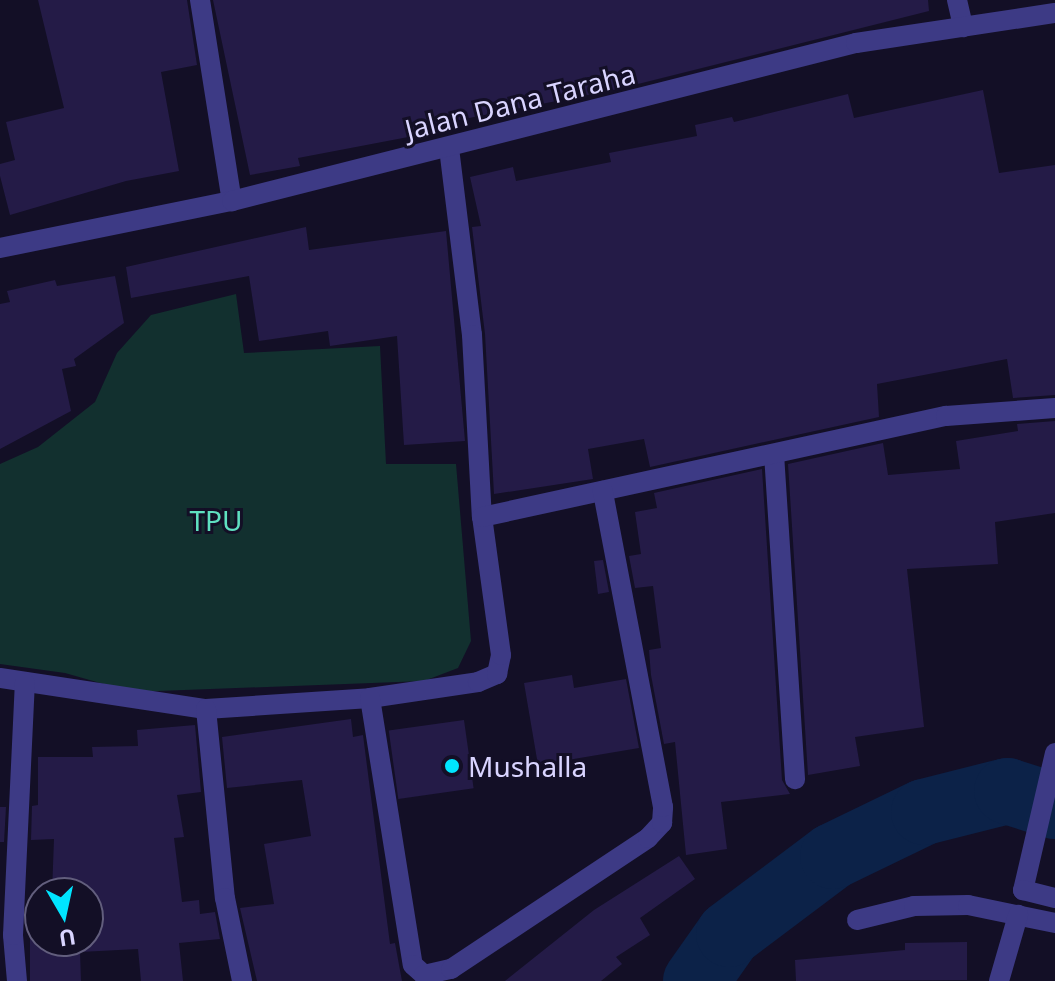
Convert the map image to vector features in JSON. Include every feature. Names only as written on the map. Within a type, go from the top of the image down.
[{"type":"street","points":[[200,0],[232,201]]},
{"type":"street","points":[[957,0],[963,27]]},
{"type":"street","name":"Jalan Dana Taraha","points":[[1,242],[232,201],[856,43],[1055,13]]},
{"type":"street","points":[[0,678],[206,709],[370,698],[445,689],[497,674],[501,655],[482,517],[472,335],[449,148]]},
{"type":"street","points":[[482,517],[946,416],[1055,408]]},
{"type":"street","points":[[774,454],[795,779]]},
{"type":"street","points":[[370,698],[413,965],[424,975],[451,969],[648,838],[662,823],[663,807],[603,491]]},
{"type":"street","points":[[17,981],[10,876],[25,683]]},
{"type":"street","points":[[206,709],[225,898],[242,981]]},
{"type":"street","points":[[1055,753],[1023,890],[1055,898]]},
{"type":"street","points":[[857,920],[914,906],[968,905],[1055,923]]},
{"type":"street","points":[[999,981],[1018,915]]},
{"type":"green space","name":"TPU","points":[[236,294],[244,353],[380,346],[386,464],[456,464],[471,641],[458,668],[424,681],[132,692],[65,673],[0,664],[0,464],[38,447],[95,402],[117,353],[151,315]]},
{"type":"building","points":[[38,0],[187,0],[197,65],[161,72],[179,171],[126,181],[10,215],[0,176],[0,164],[15,160],[6,122],[64,108]]},
{"type":"building","points":[[213,0],[928,0],[929,11],[618,89],[423,127],[424,134],[298,158],[300,166],[250,175]]},
{"type":"building","points":[[983,90],[999,173],[1055,165],[1055,395],[1013,398],[1007,359],[877,384],[879,417],[650,467],[644,439],[588,449],[593,479],[494,494],[485,334],[472,227],[481,226],[470,177],[513,167],[516,181],[611,162],[609,153],[697,136],[695,125],[732,117],[734,122],[848,94],[854,118]]},
{"type":"building","points":[[306,227],[309,250],[446,231],[465,441],[404,445],[397,336],[330,346],[328,331],[259,341],[249,276],[131,298],[126,267]]},
{"type":"building","points":[[115,276],[124,323],[74,359],[76,366],[62,369],[71,411],[0,449],[0,304],[10,302],[7,291],[55,280],[57,286]]},
{"type":"building","points":[[1055,421],[1055,513],[995,522],[998,564],[907,569],[924,727],[855,737],[860,766],[808,775],[788,464],[883,443],[888,475],[960,469],[956,441],[1018,431],[1017,424]]},
{"type":"building","points":[[762,469],[782,780],[790,794],[721,802],[727,849],[686,855],[675,742],[664,744],[651,675],[649,650],[661,648],[653,586],[635,588],[629,556],[641,554],[635,512],[657,508],[654,493]]},
{"type":"building","points":[[603,560],[609,592],[598,594],[594,561]]},
{"type":"building","points":[[572,675],[574,688],[626,679],[639,748],[538,765],[524,683]]},
{"type":"building","points":[[351,719],[353,737],[363,735],[390,944],[395,943],[402,981],[257,981],[240,908],[274,904],[264,844],[311,836],[302,780],[227,788],[222,737]]},
{"type":"building","points":[[464,720],[474,788],[398,799],[389,731]]},
{"type":"building","points":[[195,725],[201,792],[177,795],[184,837],[174,838],[182,902],[199,900],[200,914],[215,912],[220,939],[179,943],[183,981],[141,981],[138,949],[104,951],[104,877],[53,877],[54,839],[31,840],[32,806],[38,805],[38,757],[93,757],[92,747],[138,746],[137,730]]},
{"type":"building","points":[[0,807],[6,807],[4,842],[0,842]]},
{"type":"building","points":[[679,856],[695,879],[640,918],[650,935],[616,957],[622,964],[601,981],[505,981],[594,910]]},
{"type":"building","points":[[967,942],[967,980],[796,981],[795,960],[905,950],[905,943]]},
{"type":"building","points":[[30,957],[80,957],[81,981],[30,981]]},
{"type":"waterway","points":[[696,981],[729,934],[833,856],[924,812],[1007,791],[1055,806]]},
{"type":"place","name":"Mushalla","points":[[452,766]]}]
